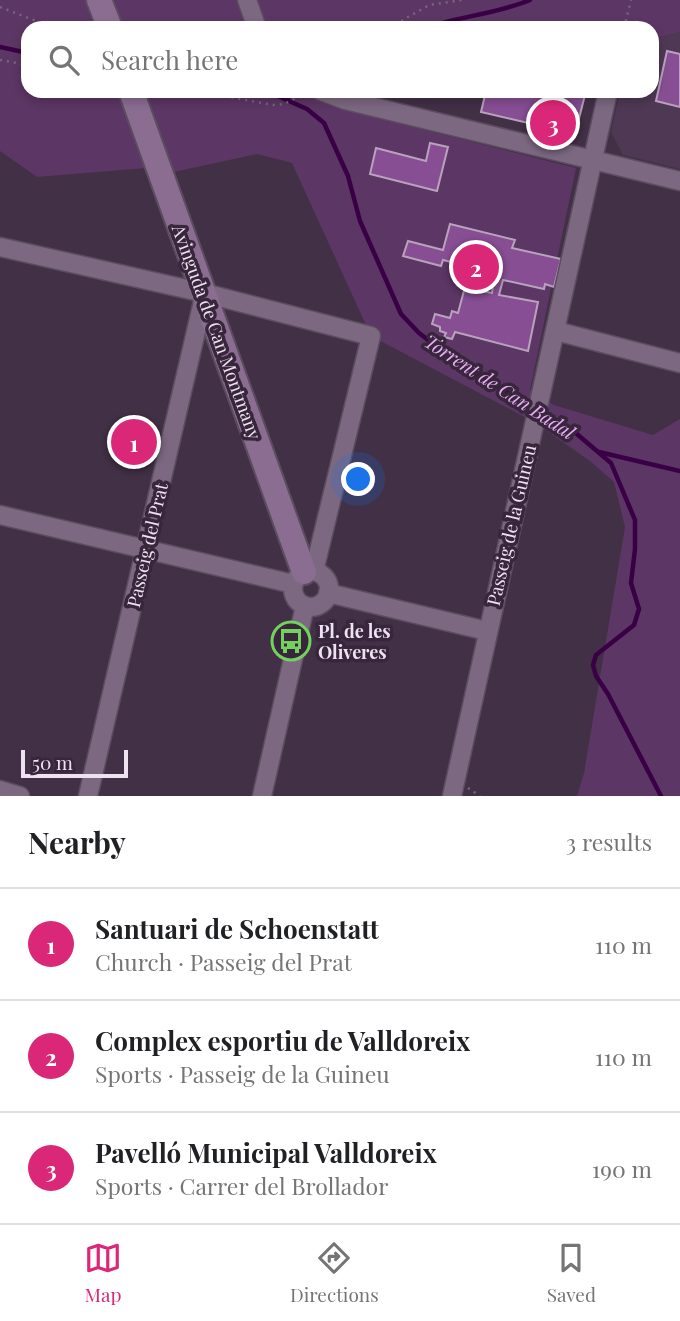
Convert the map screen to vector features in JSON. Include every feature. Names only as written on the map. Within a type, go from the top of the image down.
[{"type":"street","points":[[99,0],[107,21]]},
{"type":"street","points":[[247,0],[254,21]]},
{"type":"street","name":"Avinguda de Can Montmany","points":[[134,98],[304,576]]},
{"type":"street","points":[[340,98],[680,181]]},
{"type":"street","name":"Passeig de la Guineu","points":[[452,796],[606,98]]},
{"type":"street","points":[[0,515],[147,548],[304,576],[324,577],[328,593],[317,606],[305,606],[295,598],[304,576],[371,336],[204,293],[1,253]]},
{"type":"street","name":"Passeig del Prat","points":[[88,796],[204,293]]},
{"type":"street","points":[[555,331],[680,363]]},
{"type":"street","points":[[328,593],[487,631]]},
{"type":"street","points":[[262,796],[305,606]]},
{"type":"street","points":[[0,790],[20,796]]},
{"type":"path","points":[[429,5],[432,0]]},
{"type":"path","points":[[401,21],[429,5],[462,0]]},
{"type":"path","points":[[626,21],[631,0]]},
{"type":"path","points":[[0,7],[36,21]]},
{"type":"path","points":[[0,60],[21,64]]},
{"type":"path","points":[[235,98],[273,105],[284,104],[296,98]]},
{"type":"shaded area","points":[[0,0],[680,0],[680,32],[659,37],[659,21],[21,21],[21,98],[361,98],[357,113],[576,168],[530,390],[554,405],[653,435],[680,419],[680,796],[577,796],[584,773],[625,527],[614,482],[590,461],[534,422],[371,336],[292,163],[257,154],[160,175],[146,168],[37,177],[0,151]]},
{"type":"shaded area","points":[[680,32],[680,169],[623,155],[611,132],[618,98],[659,98],[659,37]]},
{"type":"building","points":[[667,51],[680,54],[680,107],[656,101],[659,98]]},
{"type":"building","points":[[484,98],[584,98],[575,134],[481,112]]},
{"type":"building","points":[[430,143],[448,147],[437,191],[370,174],[376,148],[426,161]]},
{"type":"building","points":[[450,224],[515,240],[512,248],[561,259],[554,287],[545,284],[544,289],[503,280],[499,295],[538,302],[528,351],[455,332],[452,339],[444,337],[446,333],[432,324],[435,314],[450,318],[452,311],[458,313],[465,287],[492,293],[493,272],[443,260],[441,266],[403,256],[408,241],[443,250]]},
{"type":"waterway","points":[[452,21],[505,9],[530,0]]},
{"type":"waterway","name":"Torrent de Can Badal","points":[[0,47],[21,52]]},
{"type":"waterway","name":"Torrent de Can Badal","points":[[282,98],[307,109],[324,123],[348,176],[360,221],[401,314],[419,333],[462,366],[532,407]]},
{"type":"waterway","name":"Torrent de Can Badal","points":[[542,413],[571,429],[611,463],[635,520],[631,583],[639,609],[634,625],[596,655],[593,665],[596,676],[661,796]]},
{"type":"waterway","points":[[599,452],[680,471]]},
{"type":"place","name":"Pavelló Municipal Valldoreix","points":[[553,123]]},
{"type":"place","name":"Complex esportiu de Valldoreix","points":[[476,267]]},
{"type":"place","name":"Santuari de Schoenstatt","points":[[134,442]]},
{"type":"place","name":"Pl. de les Oliveres","points":[[291,641]]}]
